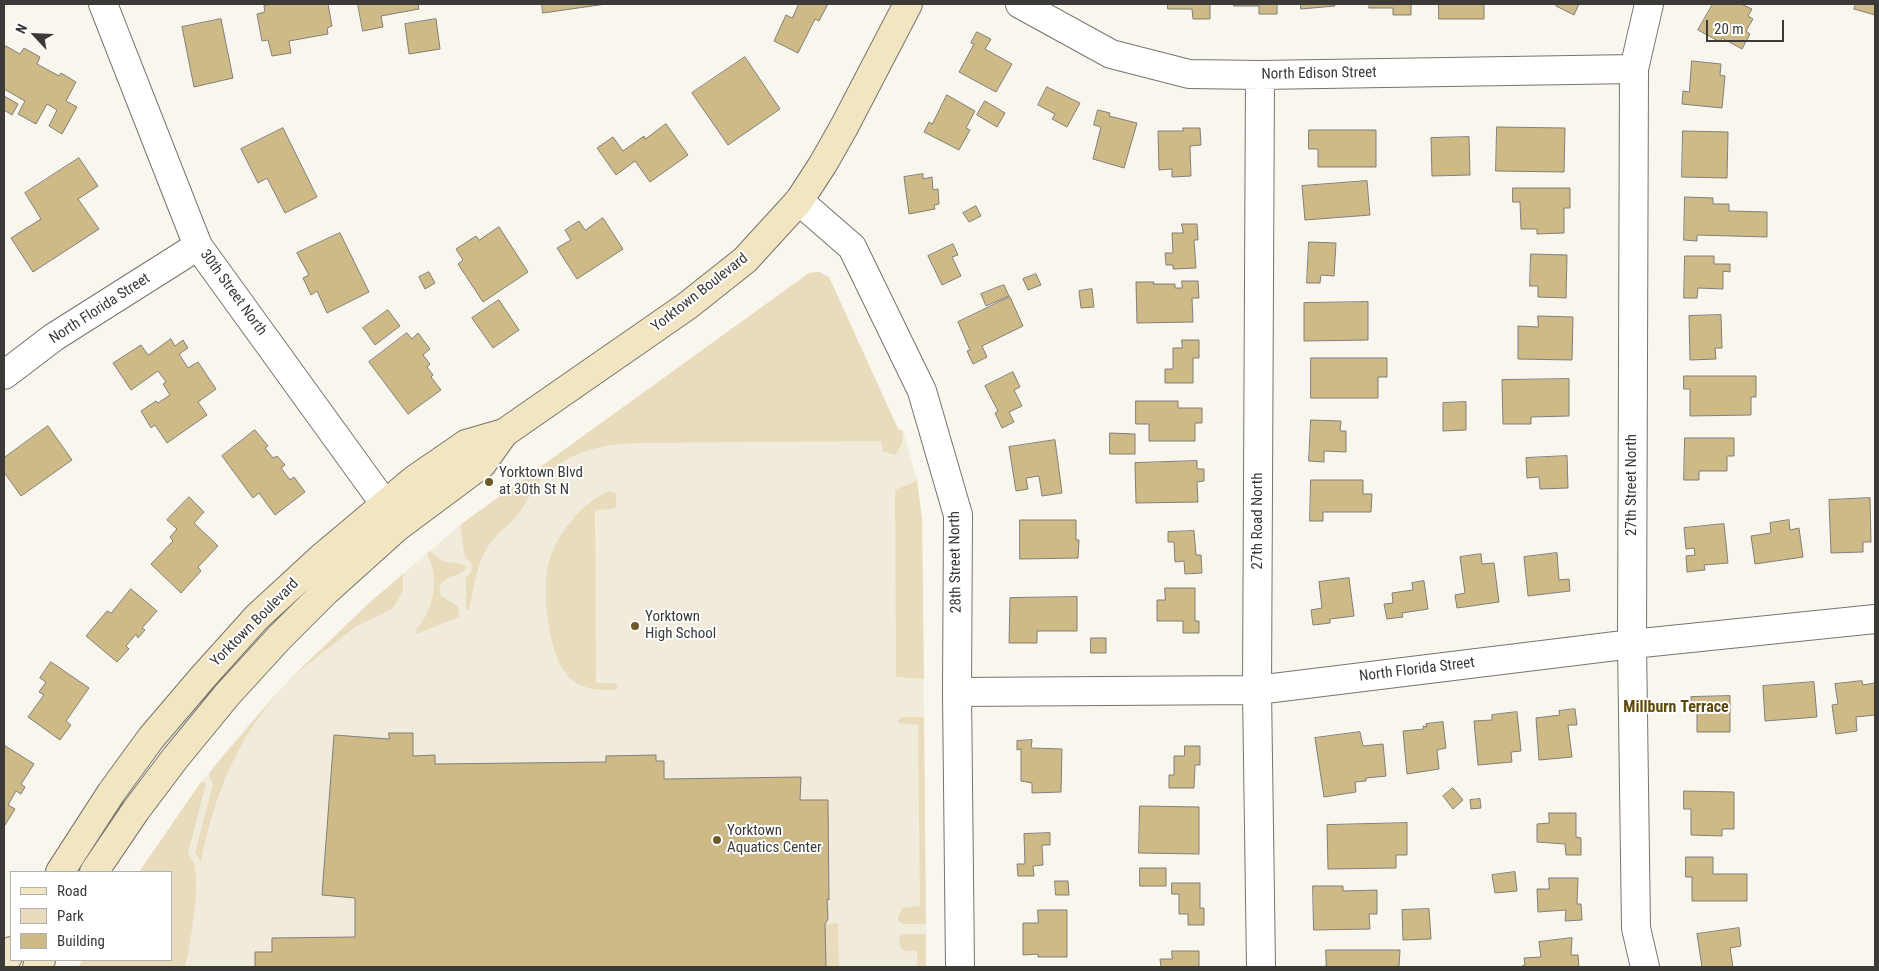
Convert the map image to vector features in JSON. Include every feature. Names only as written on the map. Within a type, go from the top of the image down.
[{"type":"street","name":"30th Street North","points":[[103,4],[198,246],[384,503]]},
{"type":"street","name":"Yorktown Boulevard","points":[[61,871],[111,793],[151,738],[203,676],[257,618],[321,558],[384,503],[415,479],[466,444],[504,433],[687,306],[745,260],[799,201],[844,127],[908,4]]},
{"type":"street","name":"North Edison Street","points":[[1020,4],[1112,54],[1189,74],[1260,75],[1634,69]]},
{"type":"street","name":"27th Street North","points":[[1645,967],[1636,928],[1632,644],[1634,69],[1649,4]]},
{"type":"street","name":"27th Road North","points":[[1260,75],[1257,690],[1261,967]]},
{"type":"street","name":"28th Street North","points":[[799,201],[852,247],[922,391],[958,515],[957,692],[960,967]]},
{"type":"street","name":"North Florida Street","points":[[4,375],[54,337],[198,246]]},
{"type":"street","name":"Yorktown Boulevard","points":[[95,871],[176,756],[226,696],[279,638],[396,528],[482,464],[504,433]]},
{"type":"street","name":"North Florida Street","points":[[957,692],[1257,690],[1632,644],[1875,619]]},
{"type":"shaded area","name":"Yorktown High School","points":[[819,272],[829,277],[898,429],[903,431],[917,481],[922,519],[926,967],[78,967],[82,961],[172,961],[172,871],[140,871],[201,782],[248,725],[291,678],[403,574],[460,525],[809,273]]},
{"type":"green space","points":[[819,272],[829,277],[898,429],[903,431],[902,444],[895,455],[883,451],[881,441],[636,443],[585,451],[552,469],[535,487],[516,517],[492,541],[479,565],[469,609],[466,610],[466,577],[472,570],[472,567],[465,558],[460,525],[809,273]]},
{"type":"green space","points":[[917,481],[922,519],[924,679],[897,677],[896,675],[895,490]]},
{"type":"green space","points":[[609,491],[616,493],[616,507],[595,510],[596,683],[615,683],[618,687],[615,690],[579,685],[561,667],[551,636],[546,600],[548,567],[551,555],[561,535],[582,509]]},
{"type":"green space","points":[[430,551],[443,561],[465,565],[466,567],[461,572],[446,579],[439,587],[441,596],[458,606],[459,617],[416,634],[415,631],[427,614],[433,594],[433,573],[427,554]]},
{"type":"green space","points":[[403,574],[403,592],[392,609],[355,627],[291,678],[368,604]]},
{"type":"green space","points":[[279,691],[252,726],[232,763],[219,795],[201,862],[195,853],[213,784],[209,775],[210,772]]},
{"type":"green space","points":[[903,717],[924,717],[926,924],[903,924],[898,921],[898,916],[903,908],[920,906],[918,725],[899,723],[898,721]]},
{"type":"green space","points":[[201,782],[205,782],[188,853],[195,867],[196,890],[192,931],[185,967],[78,967],[82,961],[172,961],[172,871],[140,871]]},
{"type":"green space","points":[[838,923],[839,967],[825,967],[825,924]]},
{"type":"green space","points":[[903,934],[926,934],[926,967],[917,967],[917,951],[905,951],[900,947],[899,937]]},
{"type":"building","points":[[273,4],[328,4],[332,26],[327,28],[328,34],[289,41],[291,53],[272,56],[268,40],[262,41],[257,14],[265,12],[264,6]]},
{"type":"building","points":[[358,4],[418,4],[419,9],[381,16],[383,27],[363,31]]},
{"type":"building","points":[[542,4],[606,4],[543,13]]},
{"type":"building","points":[[799,4],[828,4],[819,21],[815,19],[798,53],[774,41],[786,15],[792,18]]},
{"type":"building","points":[[1168,4],[1210,4],[1210,19],[1193,19],[1192,9],[1168,9]]},
{"type":"building","points":[[1234,4],[1277,4],[1277,14],[1259,14],[1259,6],[1234,6]]},
{"type":"building","points":[[1301,4],[1334,4],[1335,6],[1301,9]]},
{"type":"building","points":[[1370,4],[1411,4],[1411,15],[1393,15],[1393,8],[1369,8]]},
{"type":"building","points":[[1439,4],[1484,4],[1484,19],[1439,19]]},
{"type":"building","points":[[1557,4],[1579,4],[1574,15],[1556,6]]},
{"type":"building","points":[[1713,4],[1741,4],[1752,9],[1748,16],[1753,19],[1746,31],[1750,34],[1742,49],[1722,38],[1720,42],[1698,30]]},
{"type":"building","points":[[1856,4],[1875,4],[1875,15],[1854,9]]},
{"type":"building","points":[[221,19],[233,78],[194,87],[182,27]]},
{"type":"building","points":[[436,19],[440,49],[409,54],[405,24]]},
{"type":"building","points":[[977,32],[991,39],[985,49],[1012,64],[996,92],[959,72],[974,44],[971,43]]},
{"type":"building","points":[[6,46],[20,54],[24,48],[40,57],[37,64],[59,76],[61,73],[76,82],[66,101],[77,107],[62,134],[49,126],[57,110],[47,104],[36,124],[18,114],[25,101],[4,89],[4,50]]},
{"type":"building","points":[[745,57],[780,109],[728,145],[692,93]]},
{"type":"building","points":[[1692,61],[1721,64],[1720,75],[1725,76],[1722,108],[1682,104],[1683,91],[1689,92]]},
{"type":"building","points":[[1047,87],[1080,103],[1067,127],[1052,119],[1055,114],[1038,105]]},
{"type":"building","points":[[947,95],[975,111],[966,128],[970,130],[959,150],[924,132],[929,122],[932,124]]},
{"type":"building","points":[[4,96],[18,104],[12,115],[4,110]]},
{"type":"building","points":[[985,101],[1005,113],[997,127],[977,115]]},
{"type":"building","points":[[1098,110],[1110,113],[1109,116],[1137,123],[1124,168],[1093,159],[1101,127],[1094,125]]},
{"type":"building","points":[[666,124],[688,155],[650,182],[635,161],[616,175],[597,148],[613,137],[623,151],[644,136],[645,139]]},
{"type":"building","points":[[1497,127],[1565,128],[1564,172],[1496,171]]},
{"type":"building","points":[[283,128],[317,197],[285,213],[267,178],[258,183],[241,149]]},
{"type":"building","points":[[1183,128],[1200,128],[1201,145],[1190,146],[1191,176],[1172,177],[1172,169],[1159,170],[1158,131],[1183,131]]},
{"type":"building","points":[[1309,130],[1376,130],[1376,167],[1318,167],[1318,149],[1309,149]]},
{"type":"building","points":[[1683,131],[1728,132],[1727,178],[1682,177]]},
{"type":"building","points":[[1469,137],[1470,175],[1432,176],[1431,138]]},
{"type":"building","points":[[79,158],[98,186],[78,199],[99,229],[33,272],[11,238],[41,219],[25,193]]},
{"type":"building","points":[[923,174],[923,179],[932,177],[933,190],[938,189],[939,204],[934,205],[935,209],[909,214],[904,177]]},
{"type":"building","points":[[1367,181],[1370,215],[1305,220],[1302,186]]},
{"type":"building","points":[[1513,188],[1570,188],[1570,208],[1564,208],[1564,233],[1537,234],[1537,229],[1521,229],[1520,202],[1513,202]]},
{"type":"building","points":[[1685,197],[1713,198],[1713,204],[1729,204],[1729,211],[1767,212],[1767,237],[1697,235],[1697,241],[1684,240]]},
{"type":"building","points":[[976,206],[981,216],[969,222],[963,213]]},
{"type":"building","points":[[603,218],[623,249],[577,279],[557,248],[571,240],[565,230],[579,221],[585,230]]},
{"type":"building","points":[[1182,224],[1197,224],[1198,240],[1194,240],[1196,268],[1173,269],[1173,265],[1166,265],[1165,253],[1173,253],[1172,233],[1183,233]]},
{"type":"building","points":[[499,227],[528,272],[483,302],[458,264],[463,260],[456,249],[476,236],[479,240]]},
{"type":"building","points":[[340,233],[369,292],[327,313],[317,291],[311,295],[303,278],[309,275],[297,253]]},
{"type":"building","points":[[1309,242],[1336,243],[1334,276],[1321,275],[1320,283],[1307,283]]},
{"type":"building","points":[[953,244],[958,255],[952,257],[961,276],[942,285],[928,256]]},
{"type":"building","points":[[1531,254],[1567,255],[1566,298],[1538,297],[1538,286],[1530,286]]},
{"type":"building","points":[[1685,256],[1714,256],[1714,264],[1730,264],[1730,272],[1723,271],[1723,289],[1698,288],[1697,298],[1684,298]]},
{"type":"building","points":[[429,272],[435,283],[425,289],[419,277]]},
{"type":"building","points":[[1036,274],[1041,285],[1028,290],[1023,279]]},
{"type":"building","points":[[1182,281],[1198,281],[1199,298],[1192,298],[1193,322],[1137,323],[1136,282],[1175,284],[1175,288],[1182,288]]},
{"type":"building","points":[[1004,285],[1009,296],[986,306],[981,294]]},
{"type":"building","points":[[1092,289],[1094,307],[1081,308],[1079,291]]},
{"type":"building","points":[[1010,297],[1023,326],[982,346],[987,357],[973,364],[967,351],[970,350],[958,322]]},
{"type":"building","points":[[499,300],[519,330],[493,348],[472,318]]},
{"type":"building","points":[[1368,302],[1368,340],[1304,341],[1304,303]]},
{"type":"building","points":[[388,310],[400,326],[375,345],[363,328]]},
{"type":"building","points":[[1721,315],[1722,348],[1715,348],[1716,359],[1690,360],[1689,316]]},
{"type":"building","points":[[1538,316],[1573,317],[1572,360],[1518,359],[1518,326],[1538,327]]},
{"type":"building","points":[[407,333],[412,339],[418,333],[430,349],[423,355],[430,364],[427,367],[433,375],[431,377],[441,390],[408,414],[369,362]]},
{"type":"building","points":[[171,339],[175,346],[183,340],[188,348],[179,354],[188,368],[198,362],[216,389],[198,402],[207,415],[167,443],[155,425],[151,428],[141,411],[156,401],[158,403],[170,395],[163,384],[166,382],[158,371],[131,390],[113,363],[141,345],[148,355]]},
{"type":"building","points":[[1182,340],[1199,340],[1199,358],[1193,358],[1193,383],[1165,383],[1165,369],[1173,369],[1173,348],[1182,348]]},
{"type":"building","points":[[1311,358],[1387,358],[1387,377],[1378,377],[1378,398],[1311,398]]},
{"type":"building","points":[[1013,372],[1020,387],[1014,390],[1022,406],[1009,412],[1014,422],[1002,428],[995,413],[998,411],[985,386]]},
{"type":"building","points":[[1684,376],[1756,376],[1756,397],[1751,397],[1751,415],[1690,416],[1690,389],[1684,389]]},
{"type":"building","points":[[1569,379],[1569,416],[1531,417],[1531,424],[1503,424],[1502,380]]},
{"type":"building","points":[[1136,401],[1178,401],[1178,408],[1202,408],[1202,423],[1195,423],[1195,441],[1149,441],[1149,424],[1136,424]]},
{"type":"building","points":[[1466,402],[1466,430],[1443,431],[1443,403]]},
{"type":"building","points":[[1311,420],[1341,421],[1340,431],[1346,431],[1346,452],[1324,451],[1324,462],[1309,461]]},
{"type":"building","points":[[48,426],[72,460],[21,496],[4,472],[4,458]]},
{"type":"building","points":[[255,430],[268,446],[265,448],[273,458],[277,456],[285,465],[281,468],[290,480],[294,477],[305,492],[275,515],[259,493],[253,498],[222,456]]},
{"type":"building","points":[[1110,433],[1135,434],[1135,454],[1110,454]]},
{"type":"building","points":[[1685,438],[1734,438],[1734,456],[1727,456],[1727,471],[1699,471],[1699,480],[1684,480]]},
{"type":"building","points":[[1055,440],[1062,493],[1042,496],[1039,476],[1026,478],[1028,489],[1016,491],[1009,447]]},
{"type":"building","points":[[1567,456],[1568,488],[1540,489],[1539,477],[1527,478],[1526,458]]},
{"type":"building","points":[[1197,461],[1197,469],[1204,469],[1204,481],[1197,482],[1198,502],[1136,503],[1135,463]]},
{"type":"building","points":[[1311,480],[1363,480],[1363,494],[1372,494],[1371,512],[1323,512],[1323,521],[1310,521]]},
{"type":"building","points":[[189,497],[204,512],[194,523],[218,546],[198,567],[201,571],[181,593],[151,564],[173,541],[170,537],[177,529],[167,520]]},
{"type":"building","points":[[1870,498],[1871,542],[1863,542],[1863,552],[1831,553],[1829,500]]},
{"type":"building","points":[[1020,520],[1076,520],[1076,540],[1079,540],[1078,558],[1020,559]]},
{"type":"building","points":[[1789,520],[1790,530],[1799,528],[1803,557],[1755,564],[1751,536],[1771,533],[1770,523]]},
{"type":"building","points":[[1724,524],[1728,563],[1704,565],[1705,570],[1687,572],[1686,556],[1695,555],[1694,548],[1686,549],[1684,528]]},
{"type":"building","points":[[1194,531],[1196,555],[1201,555],[1202,573],[1185,574],[1184,561],[1175,562],[1174,542],[1168,542],[1168,532]]},
{"type":"building","points":[[1557,553],[1559,580],[1569,579],[1570,591],[1528,596],[1524,557]]},
{"type":"building","points":[[1481,554],[1482,564],[1494,563],[1499,602],[1457,608],[1455,595],[1465,593],[1460,557]]},
{"type":"building","points":[[1349,578],[1354,616],[1330,619],[1330,623],[1313,625],[1311,610],[1322,608],[1319,582]]},
{"type":"building","points":[[1424,581],[1428,609],[1402,613],[1403,617],[1387,619],[1384,604],[1393,603],[1392,593],[1413,590],[1412,583]]},
{"type":"building","points":[[1165,588],[1195,588],[1195,621],[1199,621],[1199,633],[1183,633],[1183,621],[1157,621],[1157,600],[1165,600]]},
{"type":"building","points":[[131,589],[157,611],[142,628],[145,630],[138,638],[136,634],[126,646],[129,649],[117,662],[86,636],[107,611],[111,613]]},
{"type":"building","points":[[1077,597],[1077,631],[1037,631],[1037,643],[1009,643],[1010,598]]},
{"type":"building","points":[[1091,638],[1106,638],[1106,653],[1091,653]]},
{"type":"building","points":[[51,662],[89,688],[66,721],[71,725],[60,740],[28,717],[44,695],[39,692],[46,682],[40,678]]},
{"type":"building","points":[[1862,681],[1863,685],[1875,683],[1875,715],[1856,717],[1857,731],[1836,734],[1832,705],[1838,704],[1835,684]]},
{"type":"building","points":[[1814,682],[1817,717],[1765,721],[1763,686]]},
{"type":"building","points":[[1730,696],[1730,732],[1697,732],[1697,712],[1691,712],[1691,697]]},
{"type":"building","points":[[1575,709],[1577,725],[1568,725],[1572,757],[1539,760],[1536,718],[1560,715],[1559,711]]},
{"type":"building","points":[[1517,712],[1521,751],[1511,752],[1512,762],[1478,765],[1474,721],[1492,720],[1492,715]]},
{"type":"building","points":[[1443,722],[1446,748],[1437,750],[1439,769],[1407,774],[1403,731],[1424,729],[1423,726],[1427,727],[1426,724]]},
{"type":"building","points":[[1360,732],[1363,746],[1383,744],[1386,776],[1366,778],[1366,781],[1355,782],[1356,792],[1324,797],[1315,738]]},
{"type":"building","points":[[389,733],[413,733],[413,756],[435,755],[435,764],[606,762],[606,756],[656,755],[656,761],[664,761],[664,779],[801,777],[800,800],[828,800],[829,900],[827,899],[828,919],[825,924],[826,967],[255,967],[255,952],[272,952],[272,938],[355,937],[355,898],[322,895],[334,735],[389,739]]},
{"type":"building","points":[[1032,740],[1031,748],[1062,749],[1061,792],[1032,793],[1032,783],[1021,781],[1021,749],[1017,750],[1017,741]]},
{"type":"building","points":[[4,745],[34,764],[21,784],[25,787],[21,794],[16,791],[8,805],[15,809],[5,825]]},
{"type":"building","points":[[1185,746],[1200,746],[1200,765],[1195,765],[1194,788],[1169,788],[1169,775],[1174,775],[1174,756],[1184,756]]},
{"type":"building","points":[[1453,788],[1463,800],[1453,809],[1443,796]]},
{"type":"building","points":[[1684,791],[1734,792],[1734,829],[1722,829],[1722,836],[1691,835],[1691,809],[1684,809]]},
{"type":"building","points":[[1480,799],[1481,808],[1471,809],[1470,800]]},
{"type":"building","points":[[1140,806],[1199,807],[1199,854],[1139,853]]},
{"type":"building","points":[[1549,813],[1576,813],[1576,837],[1581,838],[1581,855],[1566,855],[1565,844],[1537,842],[1537,824],[1549,823]]},
{"type":"building","points":[[1407,823],[1407,855],[1396,855],[1396,868],[1328,869],[1327,825]]},
{"type":"building","points":[[1050,833],[1050,845],[1042,845],[1043,865],[1033,866],[1034,876],[1018,876],[1017,864],[1025,864],[1024,834]]},
{"type":"building","points":[[1686,857],[1713,857],[1713,874],[1747,874],[1747,901],[1692,901],[1692,877],[1686,877]]},
{"type":"building","points":[[1140,868],[1166,868],[1166,886],[1140,886]]},
{"type":"building","points":[[1515,872],[1517,891],[1495,893],[1492,875]]},
{"type":"building","points":[[1549,878],[1578,878],[1577,904],[1581,904],[1582,920],[1565,921],[1566,910],[1538,912],[1537,889],[1549,889]]},
{"type":"building","points":[[1055,881],[1068,881],[1069,895],[1056,895]]},
{"type":"building","points":[[1172,883],[1200,883],[1200,908],[1204,908],[1204,925],[1188,925],[1188,914],[1179,914],[1179,894],[1172,894]]},
{"type":"building","points":[[1313,886],[1343,886],[1343,891],[1377,890],[1377,914],[1369,914],[1370,929],[1314,930]]},
{"type":"building","points":[[1429,909],[1431,939],[1403,940],[1402,910]]},
{"type":"building","points":[[1038,910],[1067,910],[1067,957],[1038,957],[1038,954],[1023,955],[1023,923],[1038,923]]},
{"type":"building","points":[[1739,928],[1741,946],[1730,948],[1733,967],[1702,967],[1697,934]]},
{"type":"building","points":[[1572,938],[1571,955],[1578,955],[1579,967],[1520,967],[1525,965],[1524,958],[1541,957],[1539,942]]},
{"type":"building","points":[[1326,950],[1400,950],[1399,967],[1322,967],[1326,966]]},
{"type":"building","points":[[1172,951],[1199,951],[1199,967],[1161,967],[1160,959],[1172,959]]},
{"type":"place","name":"Yorktown Blvd at 30th St N","points":[[489,482]]},
{"type":"place","name":"Yorktown High School","points":[[635,626]]},
{"type":"place","name":"Yorktown Aquatics Center","points":[[717,840]]},
{"type":"district","name":"Millburn Terrace","points":[[1676,708]]}]
